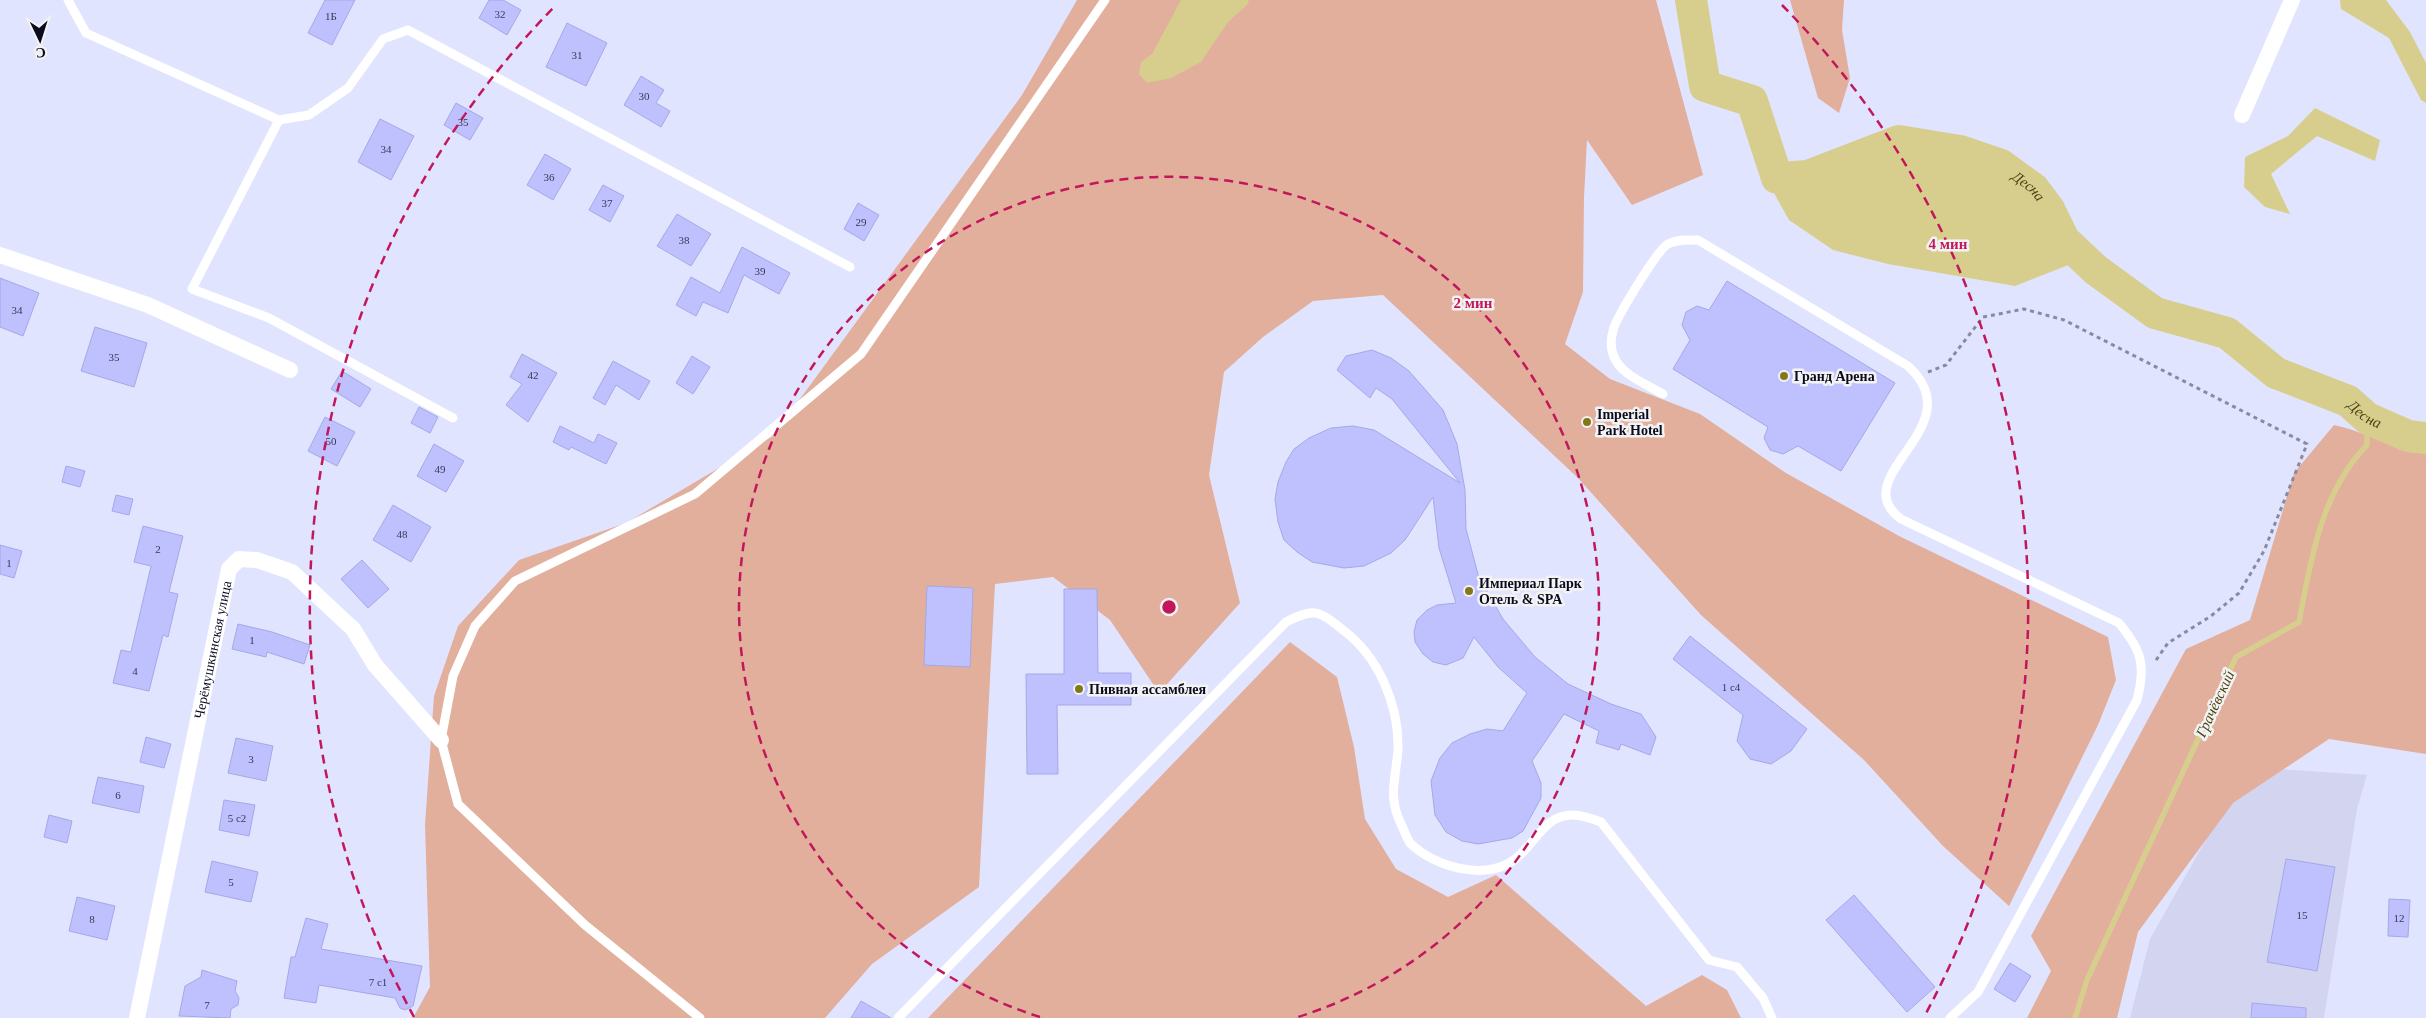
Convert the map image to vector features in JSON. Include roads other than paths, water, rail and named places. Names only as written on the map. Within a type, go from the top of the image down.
[{"type":"street","points":[[2242,116],[2292,0]]},
{"type":"street","points":[[0,255],[148,305],[290,370]]},
{"type":"street","name":"Черёмушкинская улица","points":[[137,1018],[229,569],[239,559],[257,560],[292,572],[353,629],[375,665],[441,740]]},
{"type":"lane","points":[[68,0],[86,32],[279,120],[309,115],[341,93],[348,88],[383,39],[408,30],[850,267]]},
{"type":"lane","points":[[700,1018],[585,925],[458,804],[441,740],[453,676],[475,626],[515,581],[696,494],[861,354],[1106,0]]},
{"type":"lane","points":[[279,120],[192,288],[269,318],[453,418]]},
{"type":"lane","points":[[1663,394],[1626,372],[1616,361],[1611,346],[1613,329],[1656,256],[1667,245],[1683,239],[1698,240],[1908,366],[1918,376],[1928,403],[1926,420],[1891,475],[1886,489],[1887,501],[1891,512],[1901,519],[2119,623],[2135,643],[2142,662],[2142,680],[2137,700],[1978,992],[1950,1018]]},
{"type":"lane","points":[[898,1018],[1286,622],[1303,614],[1312,613],[1322,613],[1359,642],[1382,677],[1395,716],[1398,749],[1392,788],[1395,812],[1410,842],[1436,862],[1461,870],[1491,868],[1513,861],[1530,847],[1551,822],[1567,815],[1583,816],[1601,822],[1709,960],[1737,967],[1763,998],[1772,1018]]},
{"type":"water","points":[[1181,0],[1249,0],[1247,5],[1228,22],[1201,62],[1171,78],[1147,83],[1139,74],[1141,62],[1152,54]]},
{"type":"water","points":[[2340,0],[2386,0],[2410,32],[2426,63],[2426,103],[2421,100],[2389,38],[2341,9]]},
{"type":"water","points":[[2315,108],[2380,140],[2375,161],[2317,136],[2271,174],[2290,214],[2265,207],[2244,187],[2245,157],[2288,136]]},
{"type":"water","points":[[1899,141],[1971,154],[2006,167],[2035,189],[2061,223],[2084,259],[2015,286],[1888,264],[1833,250],[1789,220],[1774,193],[1777,178],[1875,150]]},
{"type":"waterway","name":"Десна","points":[[1691,0],[1705,86],[1752,101],[1777,178],[1808,176],[1899,141],[1960,151],[2001,165],[2034,189],[2049,209],[2064,240],[2096,270],[2155,313],[2227,333],[2276,373],[2348,401],[2367,418],[2408,436],[2426,438]]},
{"type":"waterway","name":"Грачёвский","points":[[2075,1018],[2087,980],[2236,657],[2299,622],[2320,528],[2328,505],[2339,484],[2351,464],[2367,445],[2367,418]]},
{"type":"place","name":"Гранд Арена","points":[[1784,376]]},
{"type":"place","name":"Imperial Park Hotel","points":[[1587,422]]},
{"type":"place","name":"Империал Парк Отель & SPA","points":[[1469,591]]},
{"type":"place","name":"Пивная ассамблея","points":[[1079,689]]}]
